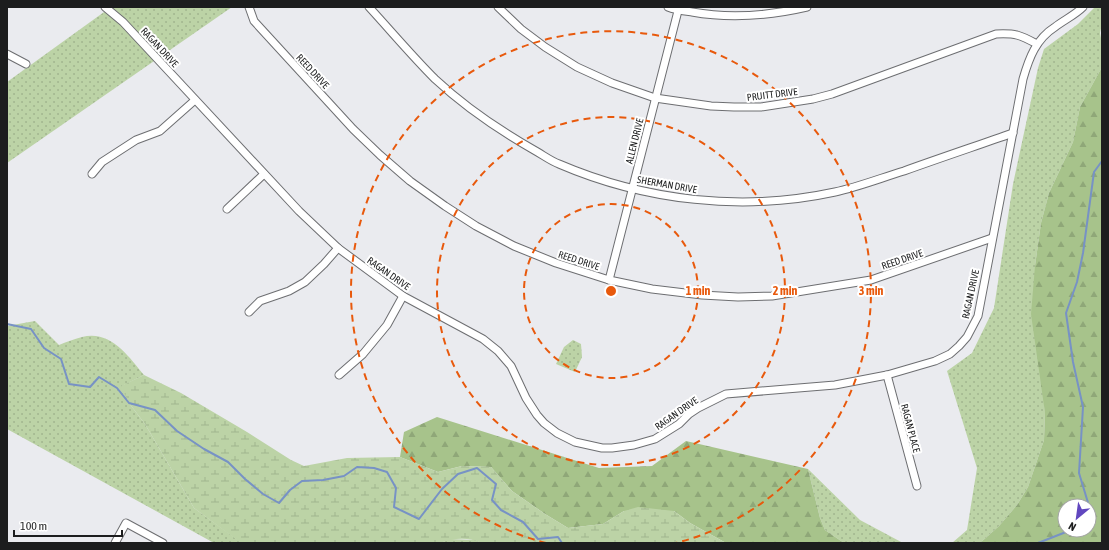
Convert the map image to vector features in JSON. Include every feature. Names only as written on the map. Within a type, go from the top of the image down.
[{"type":"street","name":"RAGAN DRIVE","points":[[105,7],[123,22],[299,211],[338,248],[403,296],[483,339],[498,351],[511,366],[526,398],[537,415],[553,430],[576,442],[602,448],[625,447],[655,440],[679,424],[689,414],[698,408],[726,394],[835,385],[886,375],[935,361],[950,354],[968,337],[978,316],[1023,79],[1028,63],[1037,44],[1045,34],[1083,7]]},
{"type":"street","name":"REED DRIVE","points":[[249,7],[254,21],[338,112],[380,155],[410,181],[457,214],[514,246],[556,263],[609,280],[652,289],[702,295],[738,297],[772,296],[871,280],[992,238]]},
{"type":"street","name":"SHERMAN DRIVE","points":[[369,7],[435,78],[479,115],[515,139],[558,164],[593,178],[682,199],[719,202],[759,202],[796,199],[835,192],[870,182],[1013,133]]},
{"type":"street","name":"PRUITT DRIVE","points":[[498,7],[521,29],[545,47],[578,67],[612,83],[655,98],[711,106],[761,107],[813,99],[832,94],[996,34],[1012,33],[1022,36],[1037,44]]},
{"type":"street","points":[[668,7],[709,15],[748,17],[784,13],[807,7]]},
{"type":"street","name":"ALLEN DRIVE","points":[[609,280],[679,8]]},
{"type":"street","points":[[7,54],[26,64]]},
{"type":"street","points":[[92,174],[102,162],[136,140],[160,131],[195,100]]},
{"type":"street","points":[[227,209],[264,174]]},
{"type":"street","points":[[249,312],[260,301],[288,291],[305,282],[338,248]]},
{"type":"street","points":[[339,375],[363,354],[387,325],[403,296]]},
{"type":"street","name":"RAGAN PLACE","points":[[886,375],[917,486]]},
{"type":"street","points":[[115,543],[126,523],[163,543]]},
{"type":"green space","points":[[111,7],[232,7],[7,163],[7,82]]},
{"type":"green space","points":[[1095,7],[1102,7],[1102,24],[1100,33],[1102,43],[1102,67],[1080,107],[1073,142],[1049,193],[1041,223],[1035,266],[1045,413],[1044,440],[1028,487],[1017,505],[999,526],[980,543],[952,543],[967,530],[977,468],[947,371],[972,353],[994,308],[1013,184],[1038,68],[1044,49],[1078,24]]},
{"type":"green space","points":[[1102,67],[1102,543],[980,543],[999,526],[1017,505],[1028,487],[1044,440],[1045,413],[1031,314],[1035,266],[1041,223],[1049,193],[1073,142],[1080,107]]},
{"type":"green space","points":[[35,321],[59,345],[82,337],[102,337],[118,346],[132,360],[144,375],[122,386],[129,403],[145,424],[194,508],[242,543],[214,543],[7,429],[7,326]]},
{"type":"green space","points":[[573,340],[581,344],[582,357],[575,372],[556,364],[564,347]]},
{"type":"green space","points":[[144,375],[181,393],[291,460],[304,466],[347,458],[400,457],[438,472],[462,466],[491,467],[512,491],[568,528],[603,524],[624,511],[638,507],[674,511],[690,523],[726,543],[481,543],[461,539],[440,543],[241,543],[194,508],[145,424],[129,403],[121,386]]},
{"type":"green space","points":[[437,417],[599,468],[652,466],[686,441],[808,469],[820,518],[825,530],[844,543],[726,543],[690,523],[674,511],[624,511],[603,524],[568,528],[512,491],[491,467],[462,466],[438,472],[400,457],[404,432]]},
{"type":"green space","points":[[808,469],[860,520],[903,543],[844,543],[825,530],[820,518]]},
{"type":"green space","points":[[450,539],[475,540],[481,543],[440,543]]},
{"type":"waterway","points":[[1087,498],[1079,473],[1083,407],[1073,362],[1066,313],[1077,282],[1083,253],[1094,172],[1102,161]]},
{"type":"waterway","points":[[7,324],[31,329],[44,348],[61,359],[69,384],[90,387],[99,377],[117,388],[129,403],[155,410],[177,431],[204,449],[228,462],[263,494],[279,503],[290,490],[302,481],[323,480],[344,476],[357,467],[374,468],[387,472],[396,488],[394,507],[419,519],[442,489],[458,474],[477,468],[496,484],[492,500],[501,510],[523,522],[538,539],[558,537],[562,543]]},
{"type":"waterway","points":[[1038,543],[1057,536]]}]
